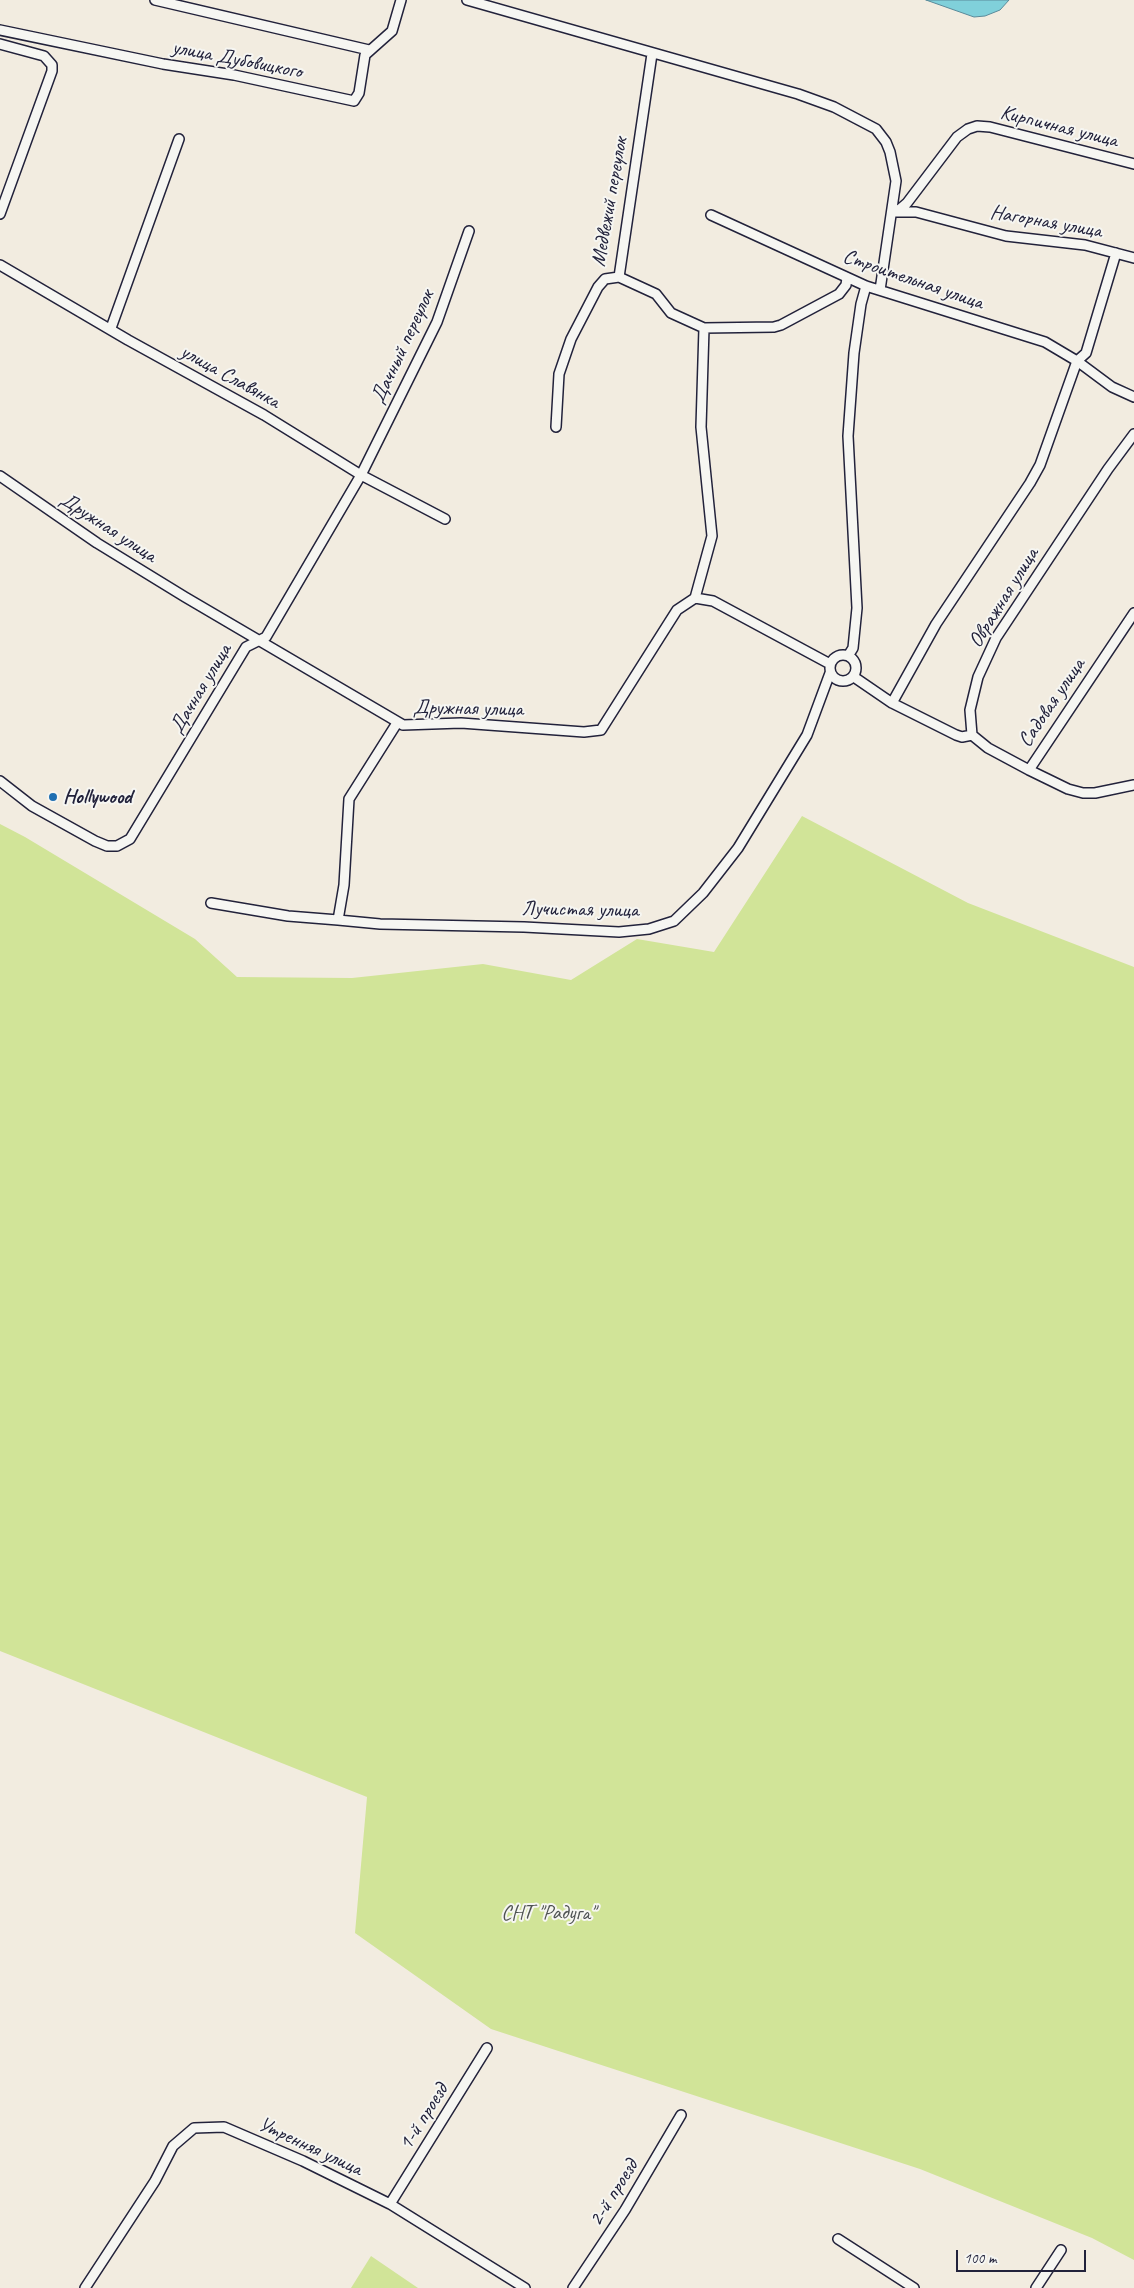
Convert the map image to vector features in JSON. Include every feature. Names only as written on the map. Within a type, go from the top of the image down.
[{"type":"street","points":[[156,0],[369,50],[392,31],[401,0]]},
{"type":"street","points":[[467,0],[798,94],[834,107],[876,129],[886,142],[894,164],[896,181],[893,212],[880,290]]},
{"type":"street","name":"улица Дубовицкого","points":[[0,30],[163,64],[234,75],[349,101],[357,98],[363,63],[369,50]]},
{"type":"street","points":[[0,44],[44,56],[52,65],[52,71],[0,214]]},
{"type":"street","name":"Медвежий переулок","points":[[556,427],[559,374],[571,340],[598,287],[605,279],[618,277],[652,54]]},
{"type":"street","name":"Кирпичная улица","points":[[893,212],[900,209],[906,203],[958,137],[968,129],[977,126],[990,127],[1134,164]]},
{"type":"street","points":[[111,328],[179,139]]},
{"type":"street","name":"Нагорная улица","points":[[893,212],[916,212],[1006,236],[1086,245],[1134,258]]},
{"type":"street","name":"Строительная улица","points":[[711,215],[866,286],[1045,342],[1077,361],[1104,382],[1134,397]]},
{"type":"street","name":"Дачный переулок","points":[[361,475],[437,322],[469,231]]},
{"type":"street","points":[[892,703],[936,624],[1040,465],[1077,361],[1086,353],[1116,253]]},
{"type":"street","name":"улица Славянка","points":[[0,265],[264,415],[361,475],[445,519]]},
{"type":"street","points":[[618,277],[656,294],[671,313],[704,328],[774,327],[781,325],[840,294],[846,285],[847,278]]},
{"type":"street","points":[[848,656],[853,648],[857,608],[848,436],[854,353],[861,304],[866,286]]},
{"type":"street","points":[[704,328],[701,427],[712,536],[694,598],[713,601],[830,668],[839,682],[849,681],[854,676],[857,666],[848,656],[838,656],[830,668]]},
{"type":"street","name":"Овражная улица","points":[[972,735],[970,710],[975,686],[996,638],[1108,469],[1134,434]]},
{"type":"street","name":"Дачная улица","points":[[0,781],[32,806],[107,846],[117,846],[130,839],[246,647],[266,637],[361,475]]},
{"type":"street","name":"Дружная улица","points":[[0,476],[105,548],[185,597],[397,723],[408,725],[461,723],[584,732],[601,730],[677,610],[694,598]]},
{"type":"street","name":"Садовая улица","points":[[1134,613],[1029,770],[1068,789],[1083,793],[1095,793],[1134,785]]},
{"type":"street","name":"Лучистая улица","points":[[211,903],[288,916],[380,924],[524,926],[619,932],[649,929],[674,921],[703,893],[738,848],[807,735],[830,668]]},
{"type":"street","points":[[854,676],[892,703],[956,735],[962,737],[972,735],[988,748],[1029,770]]},
{"type":"street","points":[[338,920],[344,885],[349,799],[397,723]]},
{"type":"street","name":"1-й проезд","points":[[390,2204],[487,2048]]},
{"type":"street","name":"2-й проезд","points":[[573,2288],[625,2210],[681,2115]]},
{"type":"street","name":"Утренняя улица","points":[[85,2288],[155,2181],[173,2146],[194,2128],[224,2127],[303,2161],[390,2204],[525,2288]]},
{"type":"street","points":[[838,2239],[914,2288]]},
{"type":"street","points":[[1036,2288],[1062,2250]]},
{"type":"green space","name":"СНТ \"Радуга\"","points":[[802,816],[968,903],[1134,967],[1134,2260],[1092,2238],[920,2169],[491,2029],[355,1933],[367,1797],[0,1651],[0,824],[25,837],[195,939],[237,977],[352,978],[483,964],[571,980],[637,939],[714,952]]},
{"type":"green space","points":[[371,2256],[418,2288],[351,2288]]},
{"type":"water","points":[[926,0],[1009,0],[1000,10],[985,16],[974,17]]},
{"type":"place","name":"Hollywood","points":[[53,797]]}]
